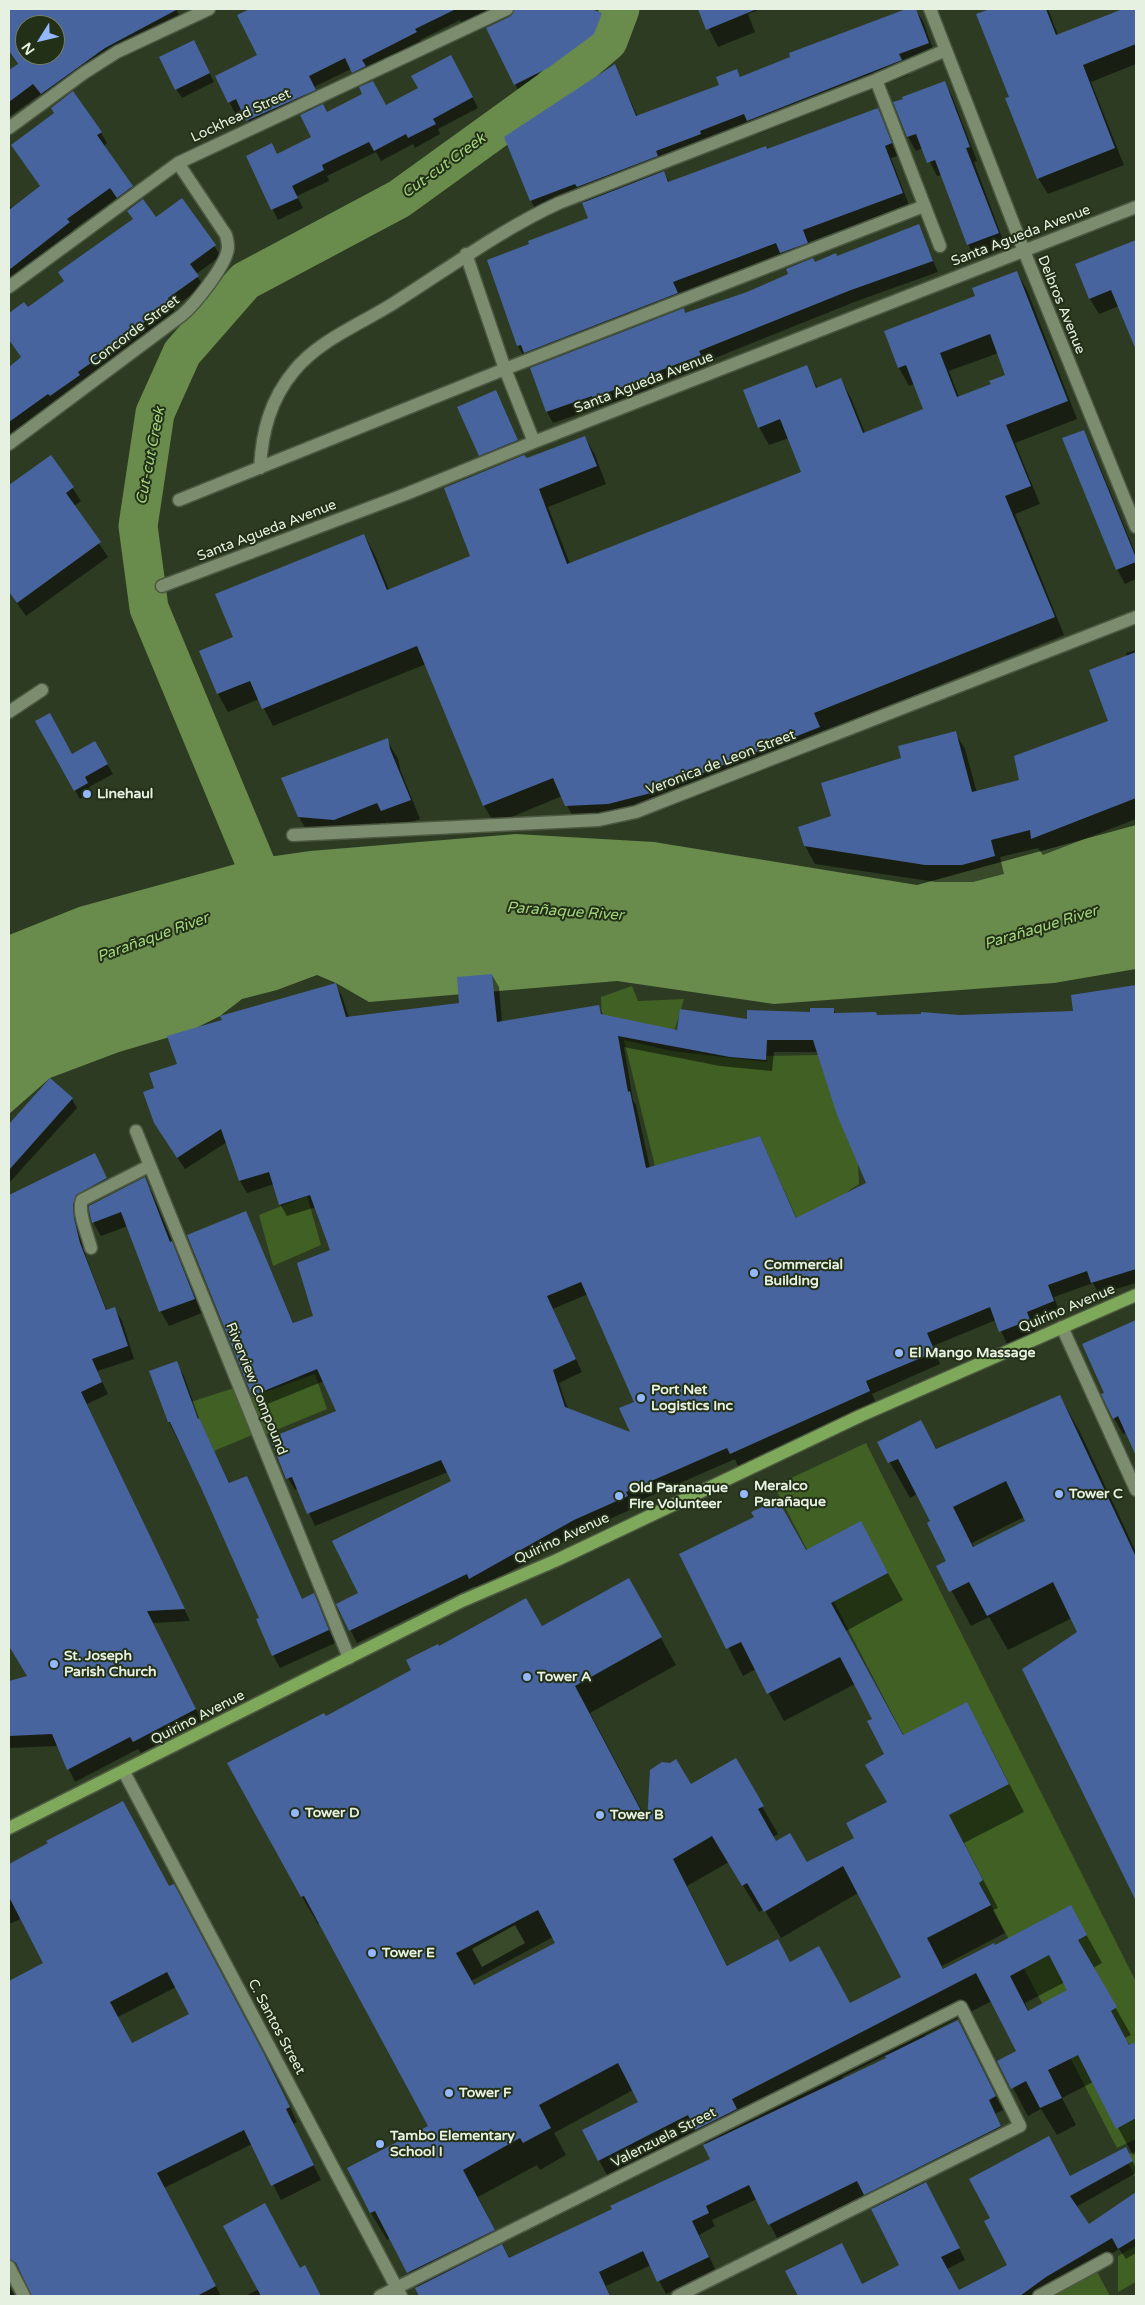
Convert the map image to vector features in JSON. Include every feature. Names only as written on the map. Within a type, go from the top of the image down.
[{"type":"main road","name":"Quirino Avenue","points":[[9,1828],[462,1601],[557,1560],[860,1416],[1136,1296]]},
{"type":"street","points":[[9,128],[117,52],[209,9]]},
{"type":"street","name":"Lockhead Street","points":[[9,288],[178,163],[507,9]]},
{"type":"street","name":"Delbros Avenue","points":[[930,9],[1024,251],[1136,527]]},
{"type":"street","points":[[260,468],[262,442],[269,411],[282,386],[295,369],[314,352],[394,303],[466,254],[533,215],[559,203],[876,80],[946,50]]},
{"type":"street","points":[[876,80],[940,246]]},
{"type":"street","name":"Concorde Street","points":[[9,444],[182,315],[197,301],[224,260],[228,248],[226,235],[178,163]]},
{"type":"street","points":[[179,500],[505,369],[924,206]]},
{"type":"street","name":"Santa Agueda Avenue","points":[[162,586],[406,494],[534,442],[1136,207]]},
{"type":"street","points":[[466,254],[505,369],[534,442]]},
{"type":"street","name":"Veronica de Leon Street","points":[[294,835],[599,820],[636,812],[1136,617]]},
{"type":"street","points":[[9,712],[42,690]]},
{"type":"street","name":"Riverview Compound","points":[[136,1131],[349,1658]]},
{"type":"street","points":[[91,1248],[82,1216],[82,1200],[149,1166]]},
{"type":"street","points":[[1062,1327],[1136,1490]]},
{"type":"street","name":"C. Santos Street","points":[[124,1772],[399,2292]]},
{"type":"street","name":"Valenzuela Street","points":[[380,2296],[399,2292],[961,2007],[1020,2126],[678,2296]]},
{"type":"street","points":[[1039,2296],[1107,2259]]},
{"type":"street","points":[[9,2267],[24,2296]]},
{"type":"shaded area","points":[[632,986],[638,1001],[684,999],[672,1039],[602,1026],[601,997]]},
{"type":"shaded area","points":[[624,1040],[672,1051],[767,1062],[766,1056],[818,1055],[858,1163],[859,1184],[847,1192],[861,1330],[880,1375],[867,1381],[760,1136],[655,1166]]},
{"type":"shaded area","points":[[307,1196],[321,1245],[273,1266],[259,1215]]},
{"type":"shaded area","points":[[315,1374],[327,1409],[264,1435],[251,1397]]},
{"type":"shaded area","points":[[237,1387],[252,1435],[214,1451],[191,1402]]},
{"type":"shaded area","points":[[866,1443],[1136,1982],[1136,2139],[1117,2148],[774,1486]]},
{"type":"shaded area","points":[[1136,2151],[1136,2179],[1125,2156]]},
{"type":"shaded area","points":[[1136,2246],[1136,2282],[1118,2292],[1118,2256]]},
{"type":"shaded area","points":[[1095,2268],[1110,2296],[1043,2296]]},
{"type":"water","name":"Parañaque River","points":[[1136,825],[1136,969],[1054,983],[774,1004],[617,981],[369,1002],[336,983],[317,975],[277,990],[242,999],[220,1016],[190,1031],[119,1052],[50,1078],[9,1114],[9,935],[79,907],[254,859],[310,851],[516,834],[654,842],[917,885]]},
{"type":"water","points":[[515,1925],[525,1943],[482,1967],[472,1949]]},
{"type":"building","points":[[9,9],[178,9],[105,48],[41,94],[33,84],[9,102],[9,70],[16,65],[65,65],[65,15],[15,15],[15,60],[9,51]]},
{"type":"building","points":[[250,9],[456,9],[415,29],[417,32],[362,60],[366,66],[352,73],[345,58],[309,76],[316,90],[246,121],[236,99],[228,103],[215,76],[257,55],[237,15]]},
{"type":"building","points":[[515,9],[591,9],[602,13],[594,34],[548,68],[514,85],[486,28],[511,16]]},
{"type":"building","points":[[698,9],[757,9],[706,30]]},
{"type":"building","points":[[906,9],[916,9],[929,43],[899,54],[902,60],[747,121],[744,114],[700,131],[701,134],[656,151],[658,156],[577,187],[575,184],[530,201],[504,137],[615,64],[636,116],[719,85],[716,77],[737,69],[740,77],[790,57],[789,53]]},
{"type":"building","points":[[990,9],[1046,9],[1056,35],[1123,9],[1136,9],[1136,44],[1083,65],[1115,148],[1037,179],[1005,98],[1009,97],[976,14]]},
{"type":"building","points":[[194,40],[210,73],[175,90],[159,57]]},
{"type":"building","points":[[451,55],[473,97],[433,119],[436,124],[408,138],[406,134],[374,151],[369,142],[322,165],[324,170],[292,186],[298,198],[271,210],[246,156],[272,143],[277,154],[311,137],[300,115],[323,104],[327,112],[362,94],[359,87],[373,81],[386,105],[418,88],[411,76]]},
{"type":"building","points":[[945,81],[970,147],[966,148],[999,233],[967,245],[935,160],[927,163],[916,134],[907,137],[893,102]]},
{"type":"building","points":[[73,91],[102,132],[97,135],[133,186],[117,198],[110,188],[67,219],[70,222],[9,270],[9,210],[40,186],[11,145],[54,113],[51,108]]},
{"type":"building","points":[[878,108],[892,143],[885,146],[903,193],[803,230],[808,243],[780,253],[776,243],[673,282],[678,293],[524,353],[521,345],[517,346],[487,260],[529,244],[528,241],[588,218],[582,203],[664,171],[668,182],[766,146],[767,149]]},
{"type":"building","points":[[182,198],[216,245],[190,264],[199,276],[168,298],[171,303],[139,326],[142,330],[113,352],[111,349],[78,372],[80,375],[50,396],[48,394],[9,422],[9,367],[21,357],[9,340],[9,313],[24,302],[28,307],[64,281],[58,272],[133,219],[127,211],[143,199],[156,217]]},
{"type":"building","points":[[919,224],[933,261],[851,290],[699,351],[701,355],[648,375],[650,381],[623,391],[622,387],[546,412],[530,368],[684,308],[685,313],[747,292],[788,274],[786,269],[813,258],[815,262],[836,253],[837,256]]},
{"type":"building","points":[[1136,240],[1136,350],[1111,290],[1089,299],[1075,264]]},
{"type":"building","points":[[1017,271],[1068,401],[1006,425],[1031,486],[1005,496],[1055,617],[814,713],[820,727],[655,792],[608,804],[565,806],[553,778],[483,806],[417,646],[262,709],[250,681],[217,694],[199,651],[233,637],[215,594],[364,534],[387,590],[470,556],[444,488],[524,455],[527,458],[585,436],[597,466],[539,489],[567,564],[801,472],[780,419],[758,428],[743,390],[807,365],[816,388],[841,378],[863,433],[923,409],[906,365],[898,368],[884,331],[975,296],[972,288]],"holes":[[[990,334],[1005,375],[989,381],[991,384],[957,397],[940,353]]]},
{"type":"building","points":[[496,390],[518,440],[479,456],[457,407]]},
{"type":"building","points":[[1084,430],[1136,558],[1136,562],[1116,570],[1062,438]]},
{"type":"building","points":[[51,455],[74,487],[66,493],[101,542],[17,603],[9,592],[9,485]]},
{"type":"building","points":[[1136,652],[1136,798],[1031,839],[1030,830],[991,840],[995,856],[962,865],[925,865],[804,846],[798,827],[831,816],[821,783],[901,758],[898,746],[956,731],[972,792],[1019,780],[1014,756],[1108,721],[1089,670]]},
{"type":"building","points":[[50,713],[72,754],[95,741],[108,764],[85,777],[88,783],[74,791],[35,721]]},
{"type":"building","points":[[388,738],[390,749],[411,800],[381,811],[377,803],[334,820],[298,817],[281,778]]},
{"type":"building","points":[[492,974],[497,1022],[599,1005],[601,1014],[677,1030],[680,1009],[747,1019],[747,1010],[810,1012],[810,1008],[834,1008],[834,1013],[876,1012],[877,1015],[921,1014],[921,1012],[960,1015],[1073,1011],[1071,995],[1136,985],[1136,1269],[1091,1283],[1087,1271],[1048,1285],[1054,1301],[1027,1312],[1030,1320],[999,1332],[990,1307],[927,1333],[935,1352],[866,1381],[870,1391],[730,1454],[727,1448],[626,1492],[628,1496],[574,1520],[469,1579],[467,1574],[349,1631],[336,1604],[358,1593],[332,1541],[451,1481],[441,1460],[307,1514],[292,1477],[286,1479],[270,1438],[336,1411],[317,1369],[252,1396],[187,1235],[246,1211],[293,1323],[313,1316],[297,1263],[330,1250],[310,1195],[279,1205],[269,1172],[239,1181],[221,1129],[177,1158],[154,1123],[143,1092],[154,1088],[149,1073],[177,1064],[167,1036],[222,1020],[220,1016],[336,983],[346,1017],[459,1003],[457,977]],"holes":[[[618,1036],[730,1057],[766,1060],[767,1040],[813,1040],[837,1115],[866,1183],[796,1218],[760,1136],[646,1168],[630,1091],[628,1092]],[[581,1282],[634,1402],[619,1408],[630,1432],[565,1407],[553,1370],[576,1359],[547,1296]]]},
{"type":"building","points":[[50,1078],[73,1098],[9,1170],[9,1124]]},
{"type":"building","points":[[95,1153],[107,1178],[76,1195],[73,1205],[74,1218],[80,1243],[106,1310],[115,1307],[128,1346],[92,1359],[102,1382],[81,1392],[185,1609],[147,1611],[196,1709],[133,1742],[130,1737],[67,1770],[52,1734],[9,1736],[9,1681],[27,1676],[9,1646],[9,1195]]},
{"type":"building","points":[[145,1177],[170,1242],[172,1241],[195,1299],[159,1312],[121,1212],[92,1223],[89,1210],[89,1206]]},
{"type":"building","points":[[1136,1320],[1136,1456],[1118,1416],[1113,1419],[1101,1394],[1104,1393],[1082,1344]]},
{"type":"building","points":[[177,1361],[198,1419],[229,1483],[247,1476],[302,1599],[314,1593],[329,1630],[272,1656],[256,1619],[259,1618],[202,1490],[170,1422],[168,1422],[149,1371]]},
{"type":"building","points":[[1060,1395],[1136,1557],[1136,1901],[1022,1669],[1077,1632],[1053,1582],[987,1616],[969,1582],[949,1592],[936,1566],[946,1561],[927,1523],[930,1521],[898,1459],[888,1463],[877,1442],[921,1420],[936,1449]],"holes":[[[1006,1481],[1025,1521],[973,1547],[953,1507]]]},
{"type":"building","points":[[778,1500],[806,1550],[861,1521],[888,1573],[831,1603],[903,1735],[967,1702],[1009,1784],[949,1815],[983,1880],[979,1883],[991,1905],[927,1938],[943,1969],[994,1943],[995,1945],[1071,1905],[1087,1935],[1078,1940],[1117,2007],[1111,2011],[1129,2045],[1136,2042],[1136,2118],[1116,2129],[1078,2055],[1048,2070],[1062,2098],[1040,2108],[1026,2081],[1011,2089],[997,2061],[1016,2051],[976,1973],[732,2099],[737,2109],[695,2130],[688,2115],[598,2161],[582,2130],[638,2102],[618,2063],[539,2105],[551,2128],[523,2143],[520,2138],[463,2170],[495,2230],[407,2273],[375,2211],[370,2213],[347,2168],[428,2126],[304,1896],[301,1897],[227,1763],[324,1713],[326,1716],[411,1670],[406,1660],[438,1644],[439,1646],[526,1598],[542,1626],[629,1578],[662,1637],[575,1686],[647,1822],[650,1770],[662,1762],[670,1763],[676,1759],[691,1784],[736,1758],[764,1806],[758,1809],[776,1841],[790,1833],[807,1862],[854,1838],[846,1823],[887,1802],[865,1765],[884,1754],[867,1721],[872,1719],[840,1657],[767,1694],[741,1642],[726,1649],[679,1554],[754,1517],[751,1512]],"holes":[[[712,1836],[742,1886],[747,1883],[764,1912],[843,1866],[901,1977],[850,2003],[819,1946],[790,1962],[778,1939],[727,1966],[673,1859]],[[538,1910],[555,1943],[474,1985],[456,1953]],[[1049,1955],[1067,1990],[1028,2011],[1010,1976]]]},
{"type":"building","points":[[123,1801],[169,1886],[174,1884],[263,2052],[290,2107],[286,2109],[314,2165],[271,2186],[244,2130],[157,2173],[216,2286],[197,2296],[32,2296],[16,2263],[9,2259],[9,1981],[43,1963],[9,1897],[9,1864],[48,1843],[46,1841]],"holes":[[[167,1972],[189,2014],[132,2043],[110,2002]]]},
{"type":"building","points":[[958,2020],[996,2096],[989,2100],[1001,2126],[864,2195],[857,2181],[768,2225],[749,2185],[706,2206],[709,2213],[692,2221],[709,2257],[657,2282],[643,2251],[599,2272],[610,2296],[419,2296],[415,2288],[502,2244],[509,2258],[612,2209],[610,2206],[710,2159],[703,2145],[886,2058],[885,2056]]},
{"type":"building","points":[[1049,2136],[1070,2176],[1126,2147],[1133,2161],[1070,2196],[1089,2224],[1136,2192],[1136,2238],[1118,2249],[1112,2238],[1046,2277],[1020,2296],[798,2296],[785,2271],[842,2243],[862,2284],[899,2265],[871,2209],[926,2182],[960,2248],[941,2257],[959,2290],[1007,2265],[984,2221],[990,2218],[969,2179]]},
{"type":"building","points":[[265,2203],[300,2268],[305,2265],[321,2296],[261,2296],[223,2226]]},
{"type":"waterway","name":"Cut-cut Creek","points":[[269,896],[149,608],[138,526],[155,413],[182,353],[245,281],[399,199],[550,90],[608,41],[620,9]]},
{"type":"place","name":"Linehaul","points":[[87,794]]},
{"type":"place","name":"Commercial Building","points":[[754,1273]]},
{"type":"place","name":"El Mango Massage","points":[[899,1353]]},
{"type":"place","name":"Port Net Logistics Inc","points":[[641,1398]]},
{"type":"place","name":"Meralco Parañaque","points":[[744,1494]]},
{"type":"place","name":"Tower C","points":[[1059,1494]]},
{"type":"place","name":"Old Paranaque Fire Volunteer","points":[[619,1496]]},
{"type":"place","name":"St. Joseph Parish Church","points":[[54,1664]]},
{"type":"place","name":"Tower A","points":[[527,1677]]},
{"type":"place","name":"Tower D","points":[[295,1813]]},
{"type":"place","name":"Tower B","points":[[600,1815]]},
{"type":"place","name":"Tower E","points":[[372,1953]]},
{"type":"place","name":"Tower F","points":[[449,2093]]},
{"type":"place","name":"Tambo Elementary School I","points":[[380,2144]]}]
